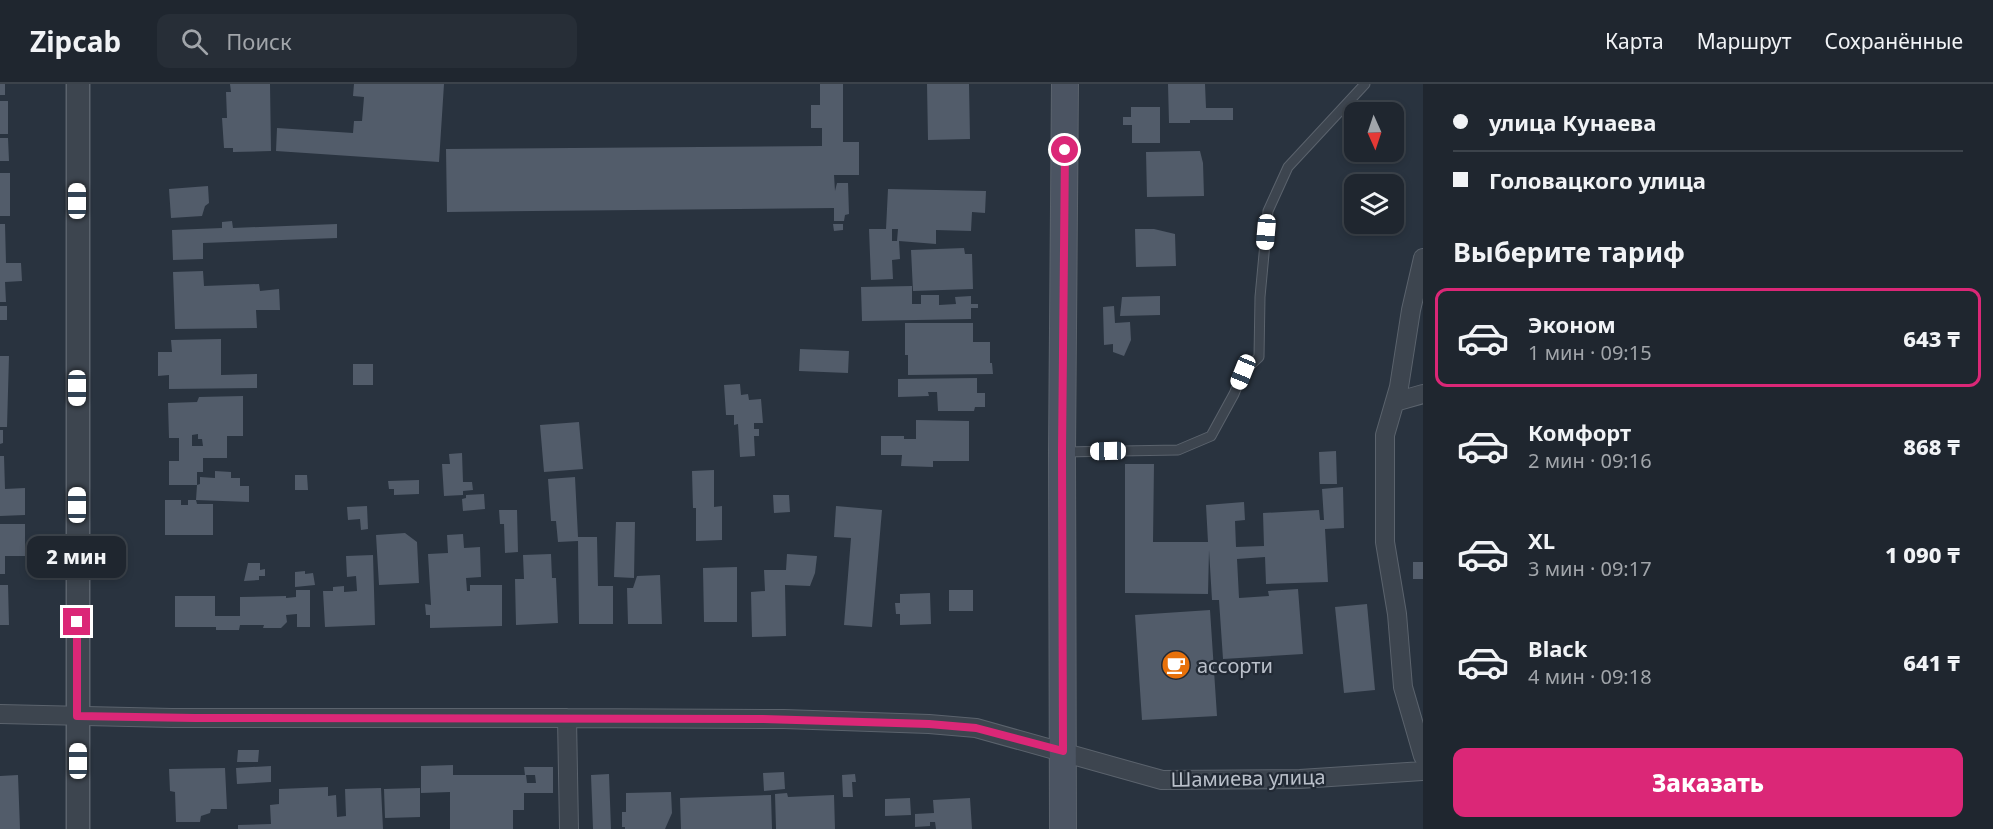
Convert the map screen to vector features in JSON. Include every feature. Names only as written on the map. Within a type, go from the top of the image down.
[{"type":"main road","points":[[1063,829],[1062,452],[1065,84]]},
{"type":"street","points":[[78,84],[78,829]]},
{"type":"street","points":[[1423,258],[1411,310],[1395,402],[1385,435],[1385,542],[1397,614],[1403,687],[1423,756]]},
{"type":"street","points":[[1395,402],[1423,394]]},
{"type":"street","name":"Шамиева улица","points":[[0,714],[183,718],[784,720],[929,724],[976,728],[1162,780],[1300,779],[1423,771]]},
{"type":"street","points":[[567,718],[569,829]]},
{"type":"lane","points":[[1062,452],[1178,450],[1211,436],[1243,372],[1259,357],[1260,297],[1268,211],[1288,167],[1365,84]]},
{"type":"building","points":[[0,84],[5,84],[5,95],[0,95]]},
{"type":"building","points":[[230,84],[270,84],[271,151],[233,152],[233,148],[224,148],[222,118],[227,118],[226,92],[231,92]]},
{"type":"building","points":[[354,84],[444,84],[439,162],[276,151],[277,128],[353,133],[354,121],[362,121],[364,97],[353,96]]},
{"type":"building","points":[[820,84],[843,84],[843,142],[859,142],[859,175],[834,175],[835,191],[837,183],[848,183],[849,214],[845,215],[844,221],[834,221],[834,208],[447,212],[446,149],[822,146],[822,128],[811,128],[811,105],[820,105]]},
{"type":"building","points":[[927,84],[969,84],[970,139],[928,140]]},
{"type":"building","points":[[1168,84],[1205,84],[1206,108],[1233,108],[1233,120],[1190,120],[1190,123],[1169,123]]},
{"type":"building","points":[[0,101],[8,101],[8,134],[0,134]]},
{"type":"building","points":[[1131,107],[1160,107],[1160,143],[1132,143],[1132,125],[1123,125],[1123,117],[1131,117]]},
{"type":"building","points":[[0,138],[8,138],[9,161],[0,161]]},
{"type":"building","points":[[1200,151],[1203,163],[1204,196],[1147,197],[1146,152]]},
{"type":"building","points":[[0,173],[10,173],[10,216],[0,216]]},
{"type":"building","points":[[208,186],[209,203],[205,206],[202,216],[171,218],[169,189]]},
{"type":"building","points":[[888,189],[986,191],[985,213],[972,212],[971,231],[936,230],[936,244],[899,241],[900,259],[892,260],[893,279],[871,280],[869,229],[886,229]],"holes":[[[892,229],[898,229],[897,241],[892,241]]]},
{"type":"building","points":[[232,221],[233,228],[337,224],[337,238],[203,243],[203,259],[173,260],[172,230],[222,228],[222,222]]},
{"type":"building","points":[[0,224],[5,224],[6,263],[21,263],[22,281],[5,282],[6,302],[0,302]]},
{"type":"building","points":[[833,224],[843,224],[843,230],[834,231]]},
{"type":"building","points":[[1135,229],[1154,229],[1175,234],[1176,266],[1136,267]]},
{"type":"building","points":[[964,248],[965,254],[972,254],[973,289],[913,291],[911,250]]},
{"type":"building","points":[[203,271],[204,286],[259,284],[260,291],[279,289],[280,310],[256,310],[257,328],[175,329],[173,272]]},
{"type":"building","points":[[912,286],[912,304],[921,304],[921,295],[939,295],[939,305],[956,304],[955,297],[971,296],[971,304],[978,304],[978,308],[971,308],[971,319],[862,321],[861,287]]},
{"type":"building","points":[[1160,296],[1160,315],[1120,316],[1122,297]]},
{"type":"building","points":[[0,306],[7,306],[7,320],[0,320]]},
{"type":"building","points":[[1114,306],[1115,323],[1130,322],[1131,340],[1124,356],[1113,352],[1113,344],[1104,345],[1103,307]]},
{"type":"building","points":[[905,323],[973,323],[973,342],[990,342],[990,363],[992,363],[993,374],[908,375],[908,355],[905,355]]},
{"type":"building","points":[[221,339],[221,375],[257,374],[257,388],[169,389],[169,375],[158,376],[158,352],[172,352],[171,340]]},
{"type":"building","points":[[800,349],[849,351],[848,373],[799,371]]},
{"type":"building","points":[[0,356],[9,356],[7,427],[0,427]]},
{"type":"building","points":[[353,364],[373,364],[373,385],[353,385]]},
{"type":"building","points":[[977,378],[977,393],[985,393],[985,407],[975,407],[974,411],[938,411],[937,392],[928,392],[929,396],[898,397],[898,379]]},
{"type":"building","points":[[740,384],[741,395],[748,394],[749,400],[761,399],[763,423],[754,423],[754,429],[759,429],[759,436],[754,436],[755,456],[740,457],[738,424],[734,425],[734,415],[726,415],[724,385]]},
{"type":"building","points":[[243,396],[243,436],[227,436],[227,458],[203,458],[203,472],[197,472],[197,485],[169,485],[169,461],[179,461],[179,438],[169,438],[168,403],[197,402],[199,397]],"holes":[[[198,434],[198,439],[202,439],[203,446],[192,446],[192,435]]]},
{"type":"building","points":[[916,420],[969,421],[969,461],[933,461],[933,467],[901,466],[902,455],[881,455],[881,436],[904,436],[904,439],[916,439]]},
{"type":"building","points":[[579,422],[583,469],[544,472],[540,425]]},
{"type":"building","points":[[0,430],[3,430],[3,443],[0,444]]},
{"type":"building","points":[[1336,451],[1337,484],[1320,484],[1319,452]]},
{"type":"building","points":[[462,453],[463,482],[472,482],[473,490],[463,491],[463,495],[444,496],[442,464],[450,464],[449,454]]},
{"type":"building","points":[[0,456],[4,456],[5,489],[25,488],[25,515],[0,516]]},
{"type":"building","points":[[1125,464],[1154,464],[1153,542],[1208,542],[1206,505],[1244,502],[1245,520],[1235,521],[1236,547],[1264,546],[1263,513],[1319,510],[1320,520],[1324,520],[1322,489],[1343,487],[1344,528],[1325,529],[1328,582],[1266,584],[1265,557],[1237,559],[1239,598],[1269,596],[1268,591],[1298,589],[1303,654],[1223,659],[1219,600],[1212,600],[1209,550],[1208,594],[1125,593]]},
{"type":"building","points":[[714,470],[714,507],[722,506],[722,540],[696,541],[696,508],[693,508],[692,471]]},
{"type":"building","points":[[215,471],[231,472],[231,478],[240,478],[240,486],[249,486],[249,502],[196,500],[200,477],[215,478]]},
{"type":"building","points":[[295,475],[307,475],[308,490],[295,490]]},
{"type":"building","points":[[575,477],[578,537],[597,537],[598,586],[613,586],[613,624],[579,624],[578,541],[558,542],[556,521],[551,521],[548,479]]},
{"type":"building","points":[[419,480],[419,494],[394,495],[394,489],[389,489],[388,481]]},
{"type":"building","points":[[484,494],[485,509],[463,511],[462,499],[466,498],[466,495]]},
{"type":"building","points":[[773,495],[789,495],[790,512],[774,513]]},
{"type":"building","points":[[165,500],[181,500],[181,505],[188,505],[188,500],[196,500],[197,504],[213,504],[213,535],[165,535]]},
{"type":"building","points":[[367,506],[368,529],[361,530],[360,519],[348,520],[347,507]]},
{"type":"building","points":[[836,506],[882,510],[872,627],[844,625],[851,538],[834,537]]},
{"type":"building","points":[[499,510],[517,510],[518,552],[505,553],[504,524],[500,524]]},
{"type":"building","points":[[616,522],[635,522],[634,578],[614,577]]},
{"type":"building","points":[[0,524],[25,524],[25,556],[5,556],[5,574],[0,574]]},
{"type":"building","points":[[405,533],[417,542],[419,583],[379,585],[376,535]]},
{"type":"building","points":[[463,534],[464,548],[480,547],[481,577],[466,578],[467,591],[470,591],[470,585],[502,585],[502,626],[430,628],[430,615],[426,615],[425,604],[431,605],[428,554],[448,553],[447,535]]},
{"type":"building","points":[[551,554],[552,578],[556,578],[558,623],[516,625],[515,579],[524,579],[523,555]]},
{"type":"building","points":[[787,554],[817,556],[815,573],[810,586],[785,585],[786,636],[752,637],[751,592],[765,591],[764,570],[786,570]]},
{"type":"building","points":[[373,555],[375,625],[325,627],[323,591],[333,591],[333,587],[344,586],[344,592],[357,591],[356,576],[347,577],[346,556]]},
{"type":"building","points":[[1413,562],[1423,562],[1423,579],[1413,579]]},
{"type":"building","points":[[248,563],[260,563],[260,570],[265,569],[265,576],[259,576],[259,580],[244,581]]},
{"type":"building","points":[[737,567],[737,622],[704,622],[703,568]]},
{"type":"building","points":[[305,571],[305,574],[313,573],[315,585],[295,587],[295,572]]},
{"type":"building","points":[[660,575],[662,624],[628,624],[627,588],[633,588],[637,576]]},
{"type":"building","points":[[0,585],[8,585],[9,625],[0,625]]},
{"type":"building","points":[[296,590],[310,590],[310,627],[297,627],[297,614],[286,615],[287,622],[281,628],[263,628],[264,625],[240,625],[239,630],[216,630],[216,627],[175,627],[175,596],[215,596],[215,616],[240,616],[240,597],[296,597]]},
{"type":"building","points":[[949,590],[973,590],[973,611],[949,611]]},
{"type":"building","points":[[930,593],[931,624],[900,625],[900,614],[896,614],[895,603],[900,603],[900,594]]},
{"type":"building","points":[[1367,604],[1375,690],[1344,693],[1335,607]]},
{"type":"building","name":"ассорти","points":[[1210,610],[1217,716],[1142,720],[1135,615]]},
{"type":"building","points":[[238,750],[259,750],[258,762],[237,762]]},
{"type":"building","points":[[453,765],[453,775],[525,775],[524,767],[553,767],[553,793],[524,793],[524,810],[513,810],[513,829],[450,829],[450,792],[421,793],[421,766]],"holes":[[[526,775],[535,775],[536,783],[527,783]]]},
{"type":"building","points":[[271,766],[271,782],[237,784],[236,768]]},
{"type":"building","points":[[225,768],[227,809],[211,809],[210,813],[201,816],[200,822],[176,822],[175,792],[170,791],[169,769]]},
{"type":"building","points":[[784,772],[785,789],[764,791],[763,773]]},
{"type":"building","points":[[609,774],[611,829],[593,829],[591,775]]},
{"type":"building","points":[[855,774],[856,782],[852,782],[853,797],[843,797],[842,775]]},
{"type":"building","points":[[18,775],[20,829],[0,829],[0,776]]},
{"type":"building","points":[[328,787],[328,796],[336,795],[337,817],[346,816],[345,789],[381,788],[383,829],[238,829],[238,825],[271,824],[270,805],[279,804],[279,789]]},
{"type":"building","points":[[420,788],[420,817],[385,818],[384,789]]},
{"type":"building","points":[[671,792],[672,813],[665,829],[625,829],[622,827],[622,812],[626,812],[626,793]]},
{"type":"building","points":[[787,793],[788,797],[834,795],[835,829],[776,829],[775,794]]},
{"type":"building","points":[[771,795],[772,829],[681,829],[680,798]]},
{"type":"building","points":[[910,798],[911,815],[885,816],[885,799]]},
{"type":"building","points":[[970,798],[972,829],[936,829],[935,822],[930,822],[930,826],[915,827],[915,814],[934,813],[933,800]]},
{"type":"place","name":"ассорти","points":[[1176,665]]},
{"type":"route","points":[[77,622],[77,716],[763,719],[929,724],[976,728],[1063,751],[1062,452],[1065,150]]}]
